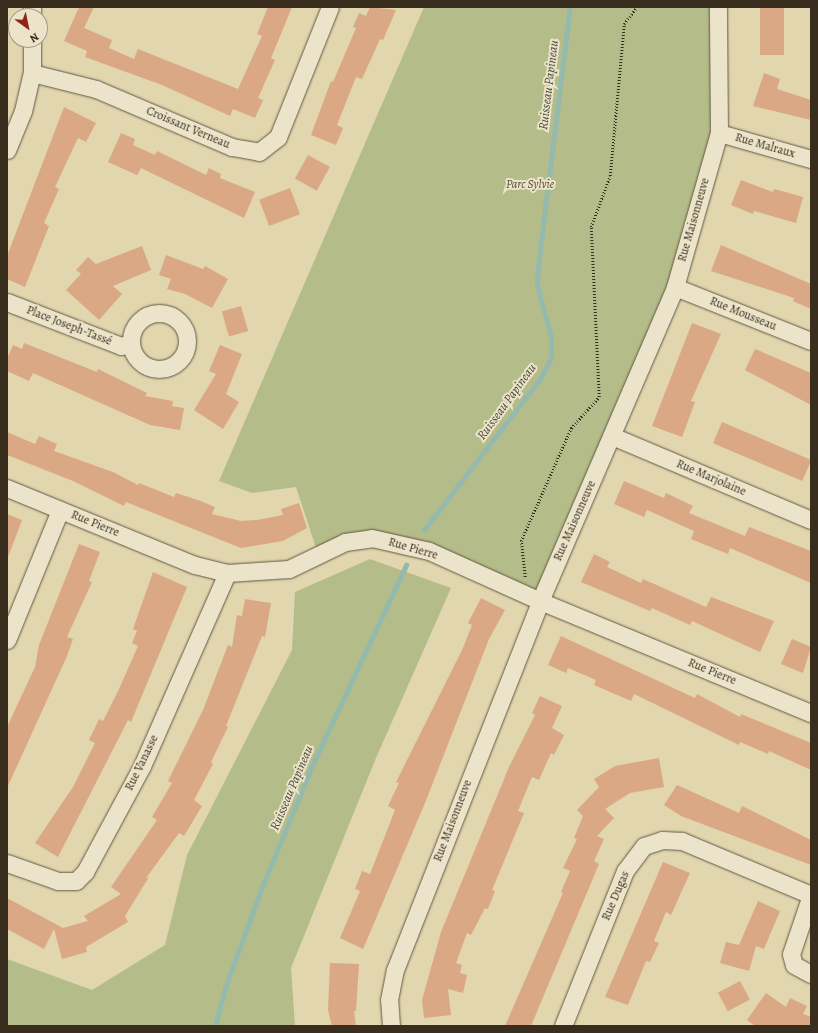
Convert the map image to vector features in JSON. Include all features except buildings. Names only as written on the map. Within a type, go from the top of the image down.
[{"type":"street","name":"Croissant Verneau","points":[[32,73],[96,89],[232,147],[259,152],[278,138],[330,7]]},
{"type":"street","name":"Rue Maisonneuve","points":[[391,1026],[389,1000],[395,970],[533,598],[612,436],[675,287],[719,133],[718,7]]},
{"type":"street","points":[[7,150],[23,111],[32,73],[32,48]]},
{"type":"street","name":"Rue Malraux","points":[[719,133],[811,159]]},
{"type":"street","name":"Rue Mousseau","points":[[675,287],[811,341]]},
{"type":"street","name":"Place Joseph-Tassé","points":[[7,302],[121,346],[131,343]]},
{"type":"street","name":"Rue Marjolaine","points":[[612,436],[811,520]]},
{"type":"street","name":"Rue Pierre","points":[[7,488],[195,565],[227,573],[289,569],[345,542],[372,538],[429,551],[533,598],[811,713]]},
{"type":"street","points":[[7,640],[60,510]]},
{"type":"street","name":"Rue Vanasse","points":[[7,863],[58,881],[76,880],[85,872],[142,766],[227,573]]},
{"type":"street","name":"Rue Dugas","points":[[563,1026],[625,871],[644,846],[662,840],[682,841],[811,895],[791,954],[794,965],[811,974]]},
{"type":"path","points":[[533,598],[521,541],[571,428],[599,397],[591,227],[610,176],[624,24],[638,7]]},
{"type":"green space","name":"Parc Sylvie","points":[[424,7],[718,7],[719,133],[675,287],[540,601],[372,538],[318,554],[296,487],[252,493],[219,481]]},
{"type":"green space","points":[[370,559],[451,588],[376,758],[291,968],[295,1026],[7,1026],[7,959],[92,990],[165,945],[187,855],[292,650],[295,592]]},
{"type":"waterway","name":"Ruisseau Papineau","points":[[424,530],[540,379],[551,358],[551,338],[537,285],[570,7]]},
{"type":"waterway","name":"Ruisseau Papineau","points":[[215,1026],[225,988],[262,887],[312,766],[406,565]]}]
